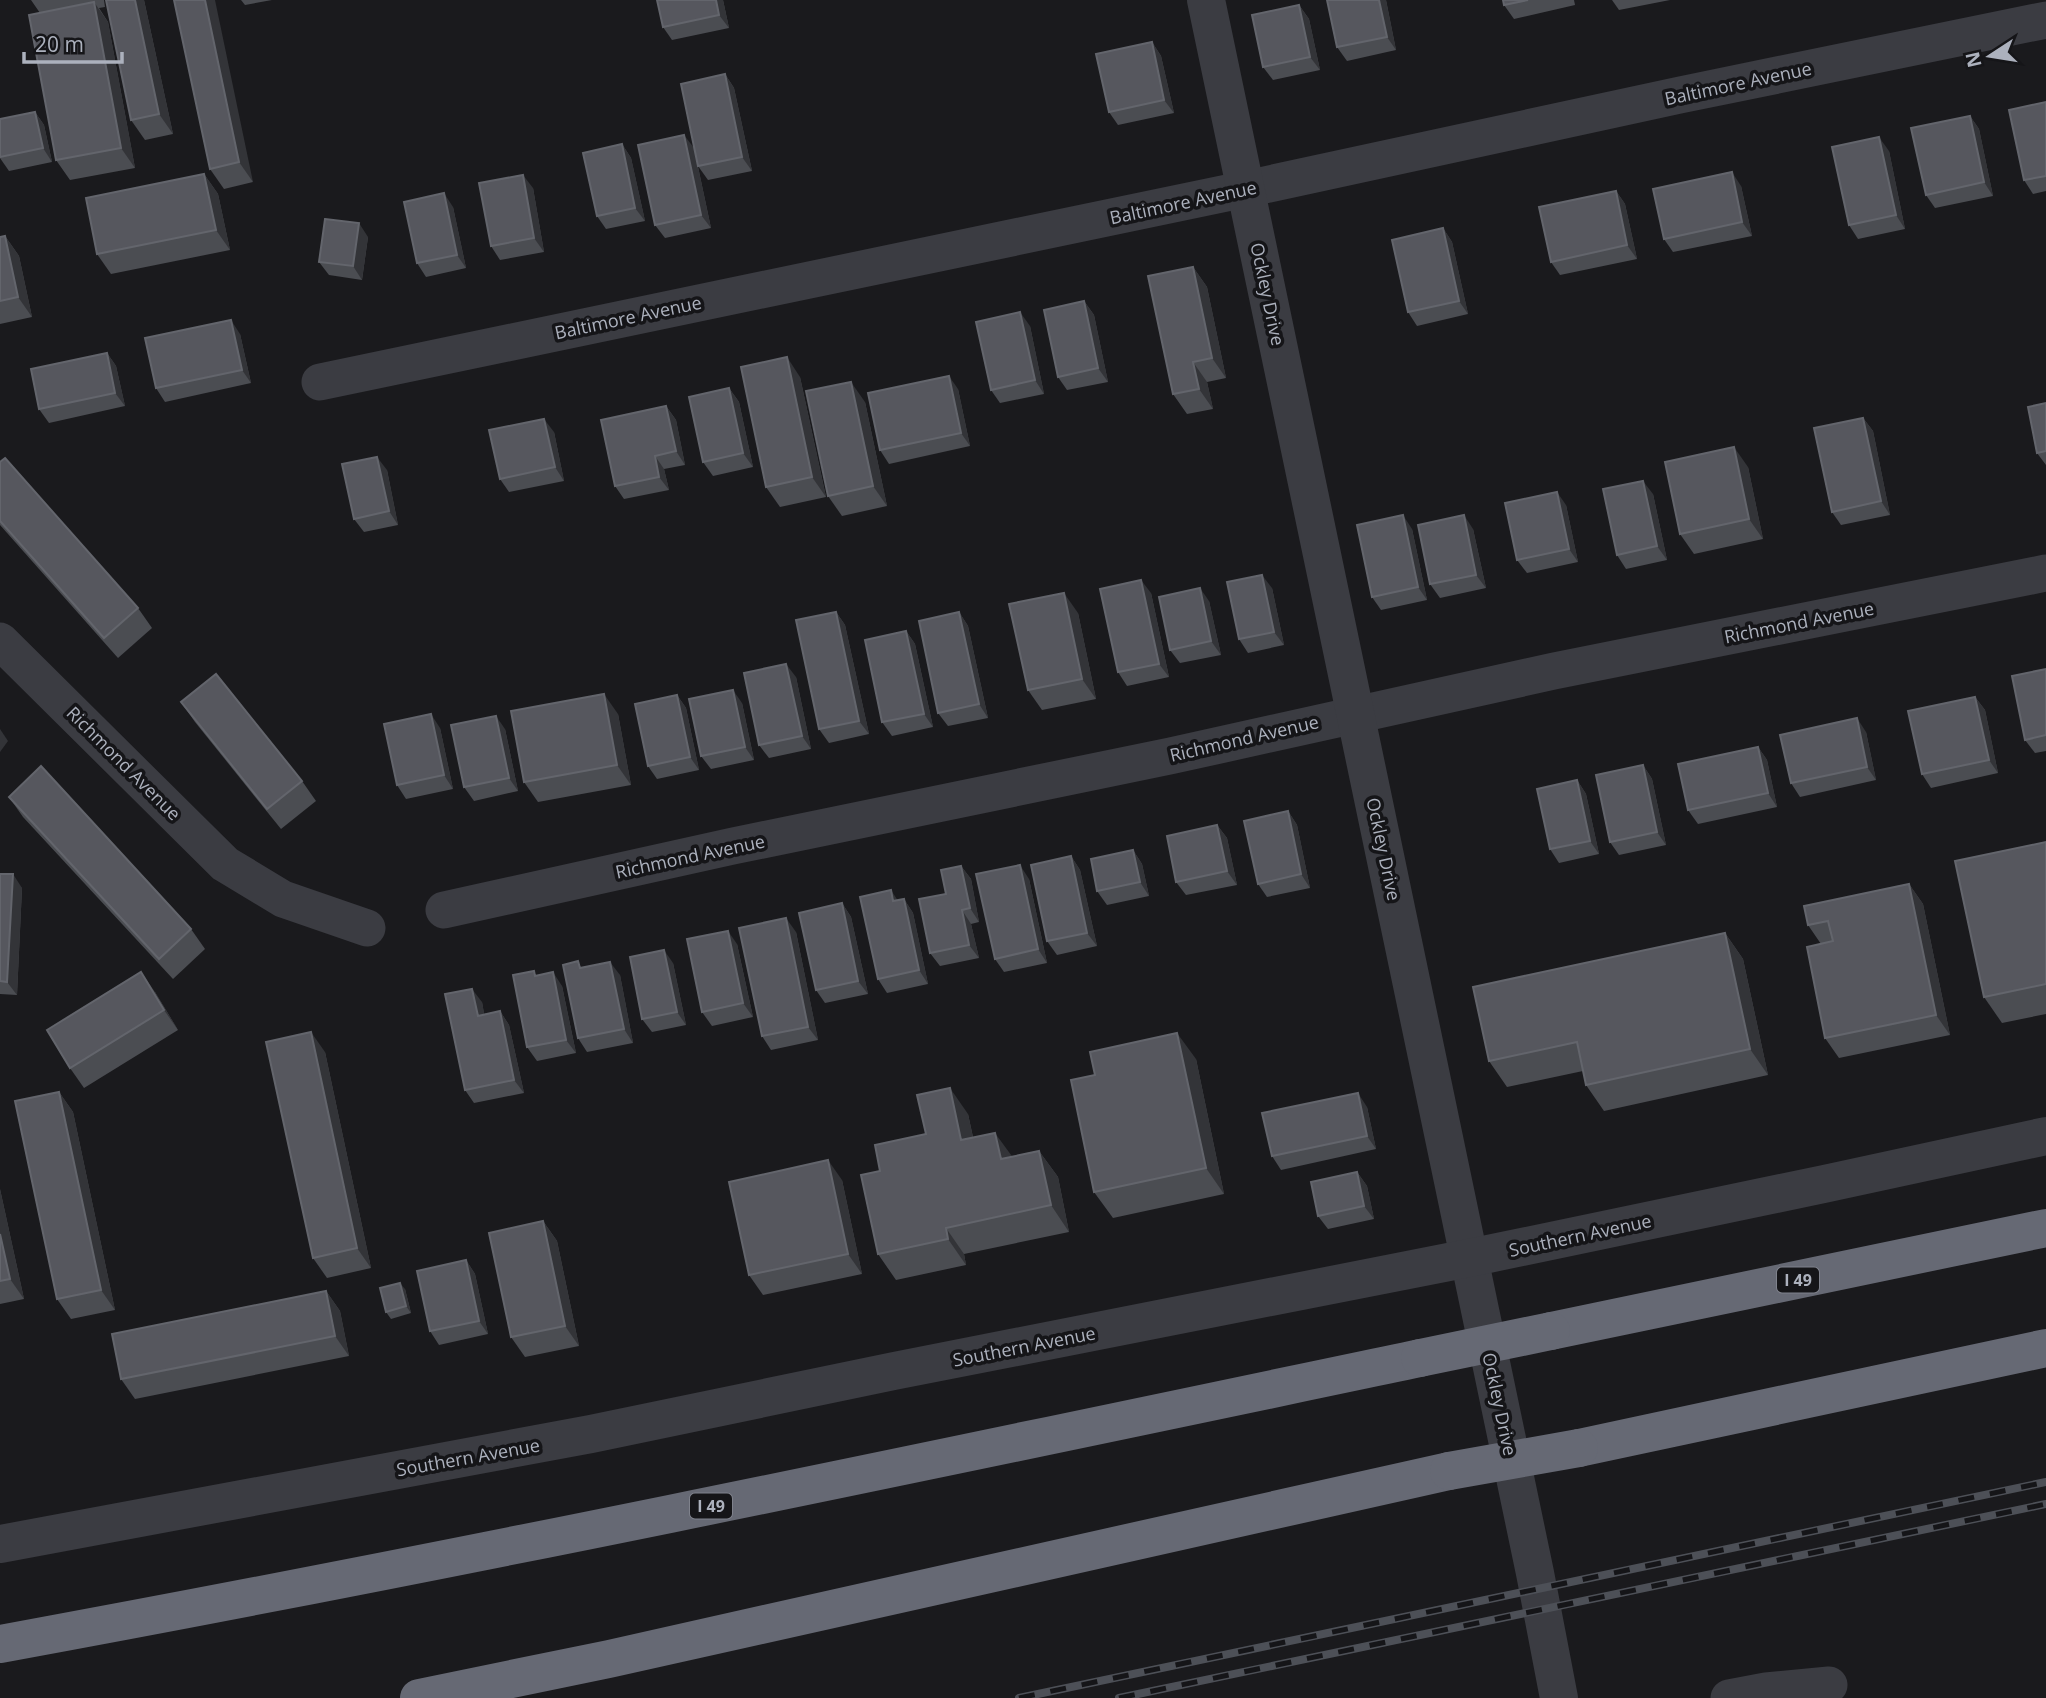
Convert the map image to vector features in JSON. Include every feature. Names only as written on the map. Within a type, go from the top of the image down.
[{"type":"highway","name":"I 49","points":[[0,1644],[673,1514],[2046,1228]]},
{"type":"highway","points":[[419,1698],[609,1659],[1449,1471],[1579,1448],[2046,1348]]},
{"type":"street","name":"Ockley Drive","points":[[1206,0],[1559,1698]]},
{"type":"street","name":"Baltimore Avenue","points":[[320,382],[2046,20]]},
{"type":"street","name":"Richmond Avenue","points":[[444,910],[1568,668],[2046,573]]},
{"type":"street","name":"Richmond Avenue","points":[[0,641],[225,864],[283,900],[367,928]]},
{"type":"street","name":"Southern Avenue","points":[[0,1544],[534,1445],[1469,1258],[2046,1136]]},
{"type":"street","points":[[1729,1698],[1766,1691],[1829,1685]]},
{"type":"building","points":[[106,0],[135,0],[159,114],[131,120]]},
{"type":"building","points":[[174,0],[205,0],[239,162],[210,169]]},
{"type":"building","points":[[657,0],[716,0],[719,15],[663,27]]},
{"type":"building","points":[[1327,0],[1379,0],[1387,37],[1337,47]]},
{"type":"building","points":[[1503,0],[1528,0],[1504,5]]},
{"type":"building","points":[[94,2],[121,148],[56,160],[29,15]]},
{"type":"building","points":[[1299,5],[1310,57],[1263,67],[1252,15]]},
{"type":"building","points":[[1152,42],[1164,100],[1109,112],[1096,54]]},
{"type":"building","points":[[725,74],[742,157],[698,166],[681,84]]},
{"type":"building","points":[[2046,102],[2046,176],[2024,180],[2009,110]]},
{"type":"building","points":[[35,112],[43,148],[0,157],[0,119]]},
{"type":"building","points":[[1970,116],[1984,182],[1926,195],[1911,128]]},
{"type":"building","points":[[684,135],[701,215],[655,225],[638,145]]},
{"type":"building","points":[[1879,137],[1896,215],[1849,225],[1832,147]]},
{"type":"building","points":[[622,144],[635,208],[597,216],[583,153]]},
{"type":"building","points":[[1732,172],[1742,222],[1664,239],[1653,189]]},
{"type":"building","points":[[204,174],[216,230],[97,254],[86,198]]},
{"type":"building","points":[[523,175],[534,238],[491,246],[479,183]]},
{"type":"building","points":[[1616,191],[1627,245],[1551,262],[1539,207]]},
{"type":"building","points":[[444,193],[457,255],[417,263],[404,202]]},
{"type":"building","points":[[325,219],[359,223],[353,266],[319,262]]},
{"type":"building","points":[[1443,228],[1459,301],[1408,312],[1392,240]]},
{"type":"building","points":[[5,236],[18,297],[0,301],[0,237]]},
{"type":"building","points":[[1193,267],[1212,358],[1193,362],[1199,389],[1173,394],[1148,276]]},
{"type":"building","points":[[1084,301],[1098,368],[1058,377],[1044,310]]},
{"type":"building","points":[[1020,312],[1035,380],[991,390],[976,322]]},
{"type":"building","points":[[231,320],[242,370],[156,388],[145,338]]},
{"type":"building","points":[[107,353],[115,393],[39,409],[31,369]]},
{"type":"building","points":[[787,357],[812,477],[766,487],[741,367]]},
{"type":"building","points":[[949,376],[961,433],[880,450],[868,393]]},
{"type":"building","points":[[851,382],[873,486],[828,496],[806,391]]},
{"type":"building","points":[[729,388],[743,453],[703,462],[689,397]]},
{"type":"building","points":[[2046,403],[2046,451],[2037,453],[2028,407]]},
{"type":"building","points":[[666,406],[676,451],[655,456],[659,477],[615,486],[601,420]]},
{"type":"building","points":[[1863,418],[1881,501],[1832,512],[1814,428]]},
{"type":"building","points":[[544,419],[555,467],[500,479],[489,430]]},
{"type":"building","points":[[1734,447],[1749,519],[1680,534],[1665,462]]},
{"type":"building","points":[[377,457],[389,511],[354,519],[342,464]]},
{"type":"building","points":[[5,458],[138,608],[104,638],[0,521],[0,462]]},
{"type":"building","points":[[1643,481],[1657,546],[1617,555],[1603,489]]},
{"type":"building","points":[[1557,492],[1569,549],[1517,560],[1505,503]]},
{"type":"building","points":[[1403,515],[1418,587],[1372,597],[1357,525]]},
{"type":"building","points":[[1464,515],[1476,575],[1430,584],[1418,525]]},
{"type":"building","points":[[1262,575],[1274,632],[1239,639],[1227,582]]},
{"type":"building","points":[[1141,580],[1159,664],[1118,672],[1100,589]]},
{"type":"building","points":[[1200,588],[1211,641],[1170,650],[1159,597]]},
{"type":"building","points":[[1064,593],[1082,679],[1028,690],[1009,604]]},
{"type":"building","points":[[836,612],[859,721],[819,729],[796,620]]},
{"type":"building","points":[[959,612],[979,704],[938,713],[919,621]]},
{"type":"building","points":[[906,631],[924,714],[882,722],[865,640]]},
{"type":"building","points":[[786,664],[802,736],[759,745],[744,673]]},
{"type":"building","points":[[2046,669],[2046,735],[2025,740],[2012,676]]},
{"type":"building","points":[[216,674],[302,781],[267,809],[181,702]]},
{"type":"building","points":[[733,690],[745,747],[701,756],[689,699]]},
{"type":"building","points":[[604,694],[617,765],[524,782],[511,711]]},
{"type":"building","points":[[677,695],[690,757],[648,766],[635,704]]},
{"type":"building","points":[[1975,697],[1989,760],[1922,774],[1908,711]]},
{"type":"building","points":[[431,714],[444,775],[397,785],[384,724]]},
{"type":"building","points":[[496,716],[509,778],[464,787],[451,725]]},
{"type":"building","points":[[1857,718],[1867,767],[1791,783],[1780,735]]},
{"type":"building","points":[[1758,747],[1768,793],[1688,810],[1678,764]]},
{"type":"building","points":[[1643,765],[1657,832],[1610,842],[1596,775]]},
{"type":"building","points":[[41,766],[191,929],[159,959],[9,797]]},
{"type":"building","points":[[1577,780],[1590,841],[1550,849],[1537,789]]},
{"type":"building","points":[[1288,811],[1301,874],[1258,884],[1244,821]]},
{"type":"building","points":[[1217,825],[1227,871],[1176,882],[1167,836]]},
{"type":"building","points":[[2046,842],[2046,984],[1984,997],[1955,861]]},
{"type":"building","points":[[1133,850],[1140,882],[1097,891],[1091,859]]},
{"type":"building","points":[[1071,856],[1087,933],[1047,941],[1031,865]]},
{"type":"building","points":[[1020,865],[1038,949],[995,959],[976,874]]},
{"type":"building","points":[[961,866],[970,908],[962,910],[969,945],[930,953],[919,899],[946,894],[941,870]]},
{"type":"building","points":[[0,874],[13,874],[7,982],[0,981]]},
{"type":"building","points":[[1909,884],[1936,1015],[1825,1038],[1807,947],[1833,941],[1828,921],[1808,925],[1804,906]]},
{"type":"building","points":[[891,890],[893,901],[904,899],[919,970],[878,979],[860,897]]},
{"type":"building","points":[[842,903],[858,981],[816,990],[799,913]]},
{"type":"building","points":[[786,918],[808,1027],[762,1036],[739,928]]},
{"type":"building","points":[[728,931],[743,1003],[702,1012],[687,939]]},
{"type":"building","points":[[1725,933],[1750,1049],[1586,1085],[1577,1042],[1489,1061],[1473,987]]},
{"type":"building","points":[[664,950],[677,1012],[642,1019],[630,957]]},
{"type":"building","points":[[578,961],[580,968],[610,962],[624,1029],[578,1038],[563,965]]},
{"type":"building","points":[[534,971],[535,976],[553,972],[566,1040],[527,1047],[513,975]]},
{"type":"building","points":[[141,972],[164,1010],[70,1068],[47,1030]]},
{"type":"building","points":[[472,989],[478,1016],[500,1011],[514,1080],[465,1090],[445,994]]},
{"type":"building","points":[[311,1032],[357,1248],[313,1258],[266,1042]]},
{"type":"building","points":[[1177,1033],[1206,1168],[1094,1192],[1071,1080],[1095,1075],[1090,1052]]},
{"type":"building","points":[[950,1088],[961,1140],[995,1133],[1001,1159],[1039,1151],[1051,1205],[946,1228],[948,1239],[878,1254],[861,1175],[880,1171],[875,1145],[926,1134],[917,1095]]},
{"type":"building","points":[[59,1092],[101,1290],[57,1299],[15,1101]]},
{"type":"building","points":[[1358,1093],[1367,1136],[1272,1156],[1262,1113]]},
{"type":"building","points":[[828,1160],[848,1254],[749,1275],[729,1182]]},
{"type":"building","points":[[1357,1172],[1364,1206],[1318,1216],[1311,1182]]},
{"type":"building","points":[[543,1221],[565,1326],[511,1337],[489,1233]]},
{"type":"building","points":[[0,1234],[10,1279],[0,1281]]},
{"type":"building","points":[[466,1260],[479,1321],[430,1331],[417,1271]]},
{"type":"building","points":[[400,1283],[406,1306],[386,1312],[380,1288]]},
{"type":"building","points":[[326,1291],[335,1336],[121,1379],[112,1334]]},
{"type":"railway","points":[[1019,1698],[2046,1482]]},
{"type":"railway","points":[[1119,1698],[2046,1504]]}]
